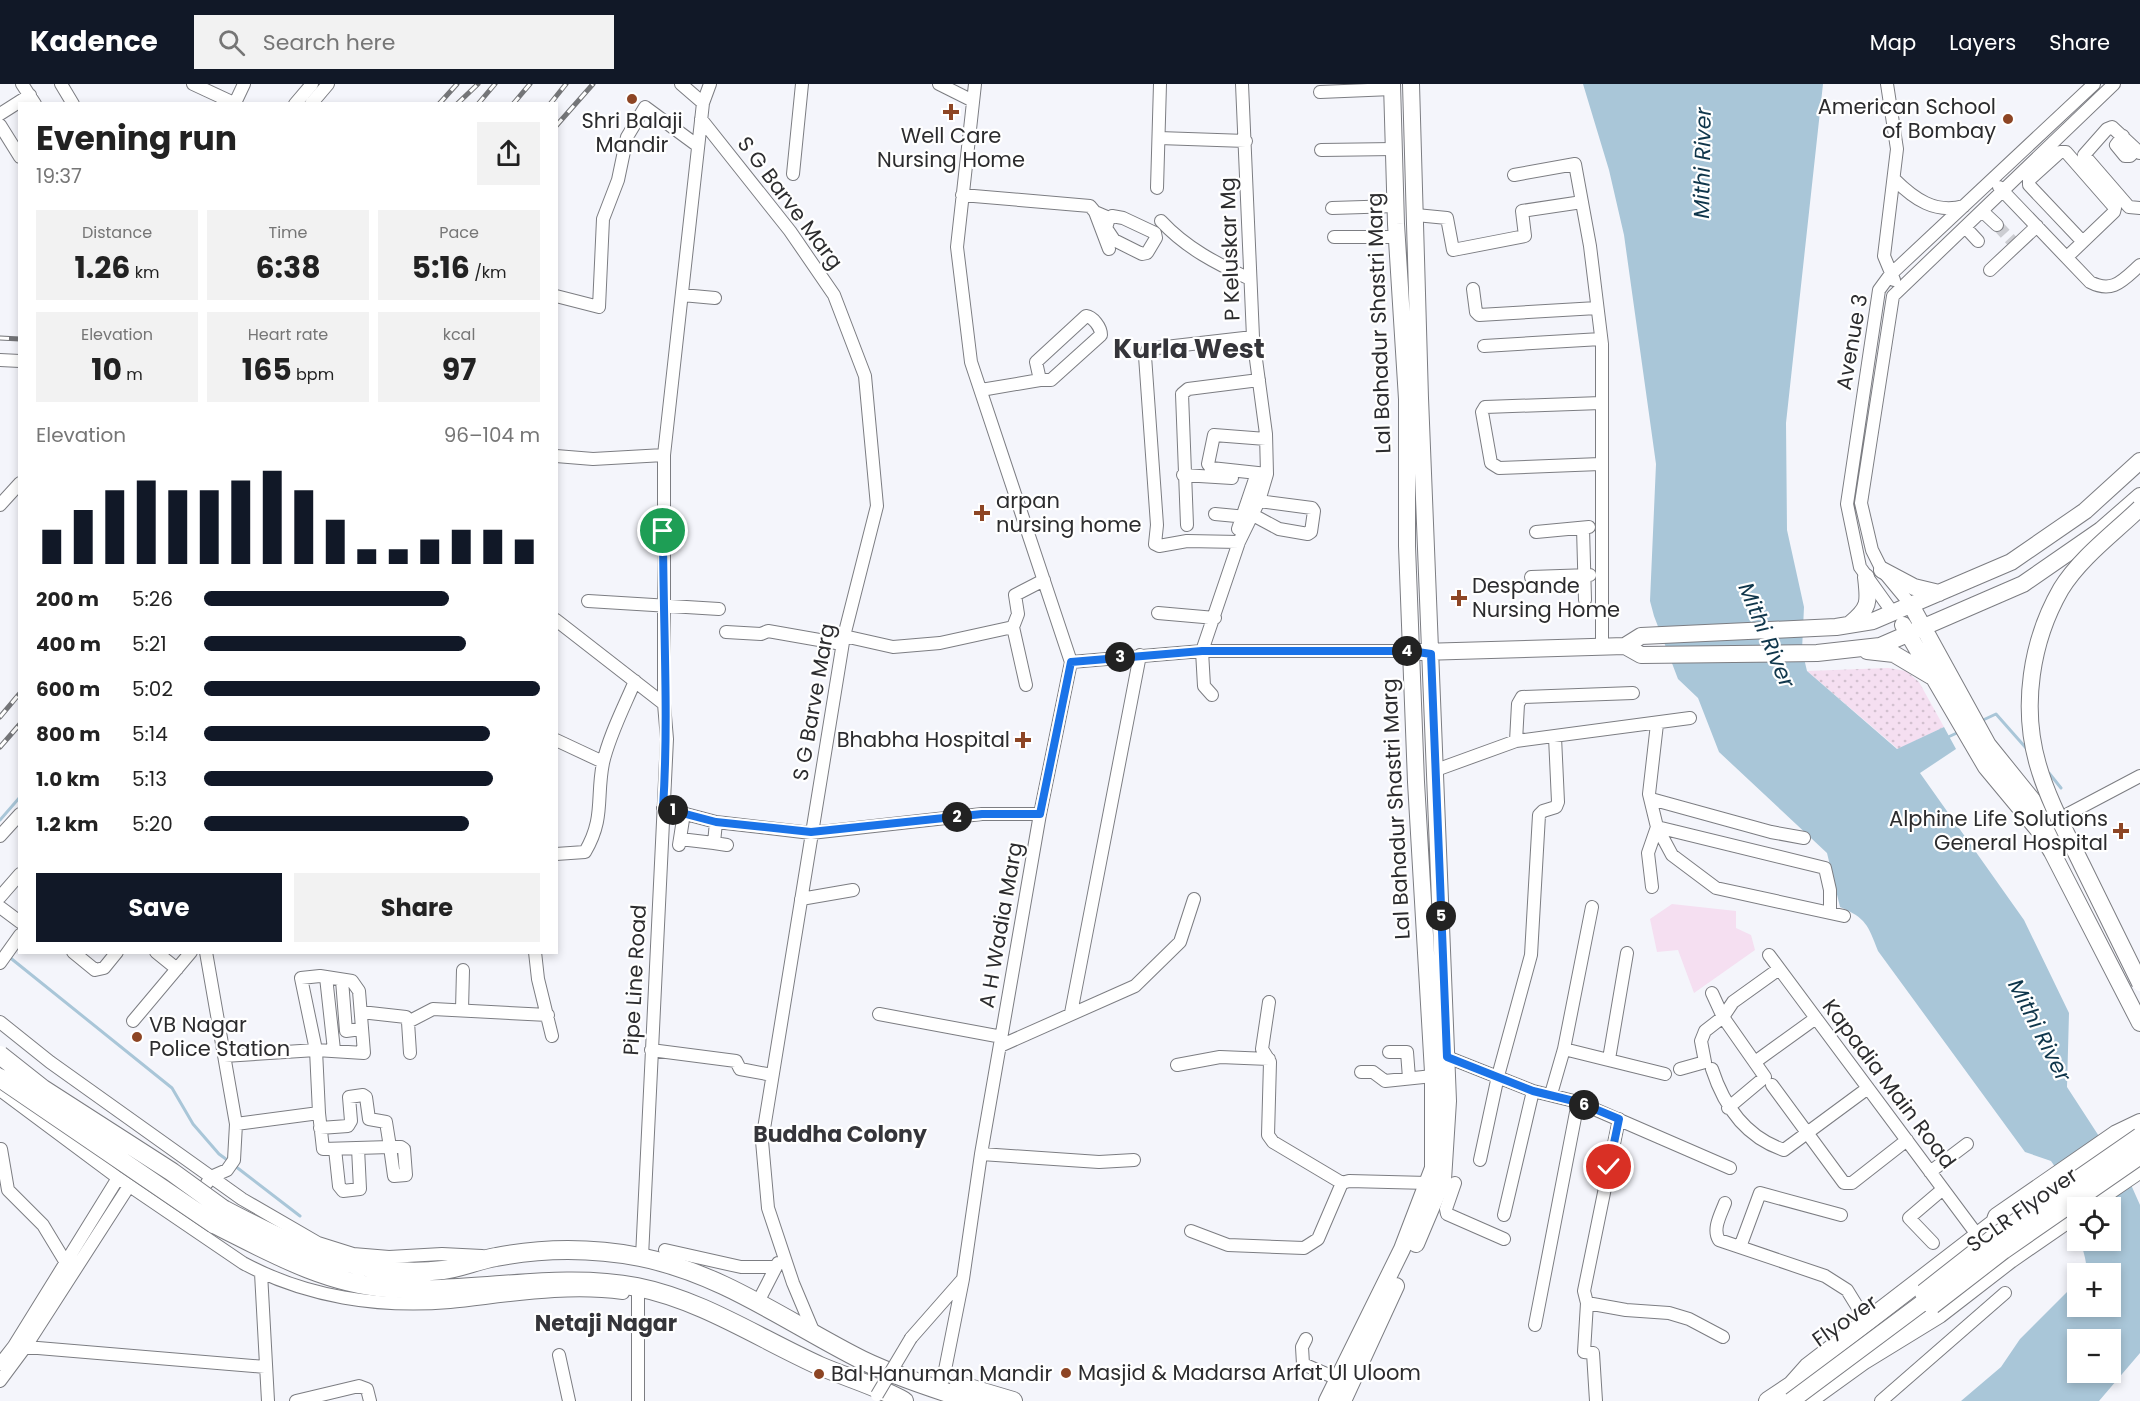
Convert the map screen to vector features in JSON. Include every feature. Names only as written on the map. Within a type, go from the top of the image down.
[{"type":"highway","points":[[0,1055],[43,1089],[172,1172],[219,1216],[300,1248],[348,1264],[389,1271],[443,1270],[496,1257],[576,1250],[642,1257],[695,1273],[758,1302],[864,1361],[904,1376],[1013,1401]]},
{"type":"highway","points":[[0,1078],[293,1264],[344,1281],[388,1288],[463,1293],[574,1281],[638,1291],[685,1302],[821,1366],[900,1399],[917,1401]]},
{"type":"highway","points":[[1768,1401],[1792,1393],[1808,1367],[1868,1324],[1995,1223],[1997,1217],[2132,1131]]},
{"type":"highway","points":[[1928,1299],[1994,1238],[2132,1131]]},
{"type":"highway","name":"SCLR Flyover","points":[[1928,1299],[2140,1155]]},
{"type":"highway","points":[[2099,1197],[2137,1171]]},
{"type":"highway","points":[[1807,1401],[1864,1360],[1940,1314],[2067,1219]]},
{"type":"highway","points":[[1995,1223],[2018,1254]]},
{"type":"highway","name":"Flyover","points":[[1864,1360],[1928,1299]]},
{"type":"highway","name":"Flyover","points":[[1792,1393],[1928,1299]]},
{"type":"highway","points":[[942,1386],[973,1401]]},
{"type":"main road","name":"Lal Bahadur Shastri Marg","points":[[1411,84],[1416,218],[1414,398],[1407,546],[1433,1076],[1432,1168],[1438,1191]]},
{"type":"main road","name":"Lal Bahadur Shastri Marg","points":[[1342,1401],[1352,1366],[1402,1249],[1443,1180],[1448,1112],[1427,546],[1397,230],[1392,86]]},
{"type":"main road","points":[[1397,230],[1416,218]]},
{"type":"main road","points":[[1411,651],[1431,654],[1625,646],[1641,636],[1813,628],[1873,621],[2011,562],[2049,538],[2085,511],[2140,461]]},
{"type":"main road","points":[[1625,646],[1641,655],[1817,654],[1880,646],[2023,584],[2063,559],[2140,496]]},
{"type":"main road","points":[[2140,508],[2084,562],[2062,588],[2038,643],[2030,699],[2032,735],[2037,764],[2049,797],[2140,983]]},
{"type":"main road","points":[[1407,546],[1427,546]]},
{"type":"main road","points":[[1882,570],[1914,588],[1939,594]]},
{"type":"main road","points":[[1850,624],[1864,612],[1867,605],[1866,577]]},
{"type":"main road","points":[[1911,605],[1916,631],[1935,678],[1964,715]]},
{"type":"main road","points":[[1941,662],[1940,639],[1943,631],[1969,609]]},
{"type":"main road","points":[[1893,613],[1916,631],[1941,662],[1982,749],[2046,842],[2116,961],[2140,994]]},
{"type":"main road","points":[[1854,650],[1894,654],[1935,678]]},
{"type":"main road","points":[[1982,749],[2051,823],[2116,961],[2140,1023]]},
{"type":"main road","points":[[1792,1393],[1998,1244],[2120,1160],[2132,1131]]},
{"type":"main road","name":"Lal Bahadur Shastri Marg","points":[[1327,1401],[1338,1379],[1352,1366]]},
{"type":"street","points":[[22,84],[32,100]]},
{"type":"street","points":[[61,84],[73,102]]},
{"type":"street","points":[[193,84],[234,102]]},
{"type":"street","points":[[236,102],[244,84]]},
{"type":"street","points":[[297,102],[312,84]]},
{"type":"street","points":[[313,102],[328,84]]},
{"type":"street","points":[[681,84],[703,103],[710,84]]},
{"type":"street","points":[[793,174],[802,84]]},
{"type":"street","points":[[939,84],[971,100]]},
{"type":"street","name":"A H Wadia Marg","points":[[942,1386],[963,1279],[981,1154],[1040,814],[1071,662],[971,362],[957,247],[971,100],[975,84]]},
{"type":"street","points":[[1157,188],[1160,84]]},
{"type":"street","name":"P Keluskar Mg","points":[[1202,651],[1239,542],[1249,516],[1259,501],[1266,436],[1253,337],[1242,84]]},
{"type":"street","points":[[1887,84],[1897,149],[1884,256],[1890,275],[1901,287]]},
{"type":"street","name":"Avenue 3","points":[[1893,613],[1866,577],[1856,556],[1846,504],[1879,290],[1890,275],[2094,84]]},
{"type":"street","name":"Avenue 3","points":[[1911,605],[1882,570],[1872,550],[1861,503],[1892,301],[1901,287],[2003,191],[2053,151],[2115,84]]},
{"type":"street","points":[[1320,92],[1392,86]]},
{"type":"street","name":"Pipe Line Road","points":[[642,1257],[667,739],[664,704],[664,455],[703,103]]},
{"type":"street","points":[[0,114],[18,105]]},
{"type":"street","points":[[558,297],[599,307],[603,219],[618,180],[627,137],[645,107],[698,146]]},
{"type":"street","name":"S G Barve Marg","points":[[701,119],[790,231],[834,295],[865,376],[878,506],[843,640],[762,1141],[768,1208],[783,1254],[814,1333]]},
{"type":"street","points":[[0,125],[18,154]]},
{"type":"street","points":[[2138,152],[2112,127],[2106,129],[2084,155],[2129,207],[2140,208]]},
{"type":"street","points":[[1159,138],[1246,141]]},
{"type":"street","points":[[1321,150],[1394,150]]},
{"type":"street","points":[[2067,257],[2082,242],[2115,208],[2066,153],[2053,151],[2030,180],[2029,185],[2082,242]]},
{"type":"street","points":[[1514,175],[1575,164],[1601,339],[1602,647]]},
{"type":"street","points":[[1894,179],[1917,199],[1933,207],[1948,210],[1966,206]]},
{"type":"street","points":[[1993,180],[2090,282],[2102,288],[2113,286],[2140,265]]},
{"type":"street","points":[[962,195],[1044,204],[1074,202],[1090,206],[1095,212],[1109,249]]},
{"type":"street","points":[[1416,218],[1447,218],[1452,250],[1525,236],[1522,210],[1582,202]]},
{"type":"street","points":[[1332,208],[1396,206]]},
{"type":"street","points":[[1982,211],[1997,225]]},
{"type":"street","points":[[1095,212],[1108,218]]},
{"type":"street","points":[[1161,221],[1176,237],[1210,260],[1250,279]]},
{"type":"street","points":[[1990,270],[2014,243],[2037,226]]},
{"type":"street","points":[[1965,227],[1978,241]]},
{"type":"street","points":[[1334,237],[1397,230]]},
{"type":"street","points":[[1473,289],[1476,312],[1479,315],[1597,308]]},
{"type":"street","points":[[682,295],[715,298]]},
{"type":"street","points":[[981,390],[1051,380],[1101,335],[1101,329],[1090,317],[1086,316],[1036,363],[1040,380]]},
{"type":"street","points":[[1239,542],[1187,542],[1160,546],[1155,544],[1156,525],[1145,356],[1148,350],[1253,337]]},
{"type":"street","points":[[1484,346],[1601,339]]},
{"type":"street","points":[[0,360],[18,362]]},
{"type":"street","points":[[1187,525],[1183,475],[1182,394],[1188,389],[1258,380]]},
{"type":"street","points":[[1600,464],[1499,468],[1491,463],[1482,412],[1485,407],[1601,403]]},
{"type":"street","points":[[1215,430],[1266,436]]},
{"type":"street","points":[[1263,478],[1211,468],[1208,464],[1214,435],[1266,436]]},
{"type":"street","points":[[558,456],[593,459],[664,455]]},
{"type":"street","points":[[1183,475],[1263,478]]},
{"type":"street","points":[[1238,529],[1249,516],[1263,478]]},
{"type":"street","points":[[0,505],[18,485]]},
{"type":"street","points":[[1215,514],[1249,516],[1279,529],[1308,534],[1311,532],[1314,511],[1312,507],[1259,501]]},
{"type":"street","points":[[1536,532],[1600,526]]},
{"type":"street","points":[[1583,528],[1585,600]]},
{"type":"street","points":[[1531,578],[1600,574]]},
{"type":"street","points":[[1026,685],[1013,627],[1018,614],[1015,595],[1044,580]]},
{"type":"street","points":[[588,601],[719,609]]},
{"type":"street","points":[[1158,613],[1215,618]]},
{"type":"street","points":[[558,622],[664,704]]},
{"type":"street","points":[[726,632],[761,634],[768,631],[893,647],[940,643],[1013,627]]},
{"type":"street","points":[[1202,651],[1204,686],[1212,695]]},
{"type":"street","points":[[1071,662],[1202,651],[1411,651]]},
{"type":"street","points":[[1071,1013],[1140,655]]},
{"type":"street","points":[[558,854],[585,852],[594,837],[598,826],[603,762],[635,681]]},
{"type":"street","points":[[1516,741],[1518,704],[1522,697],[1633,693]]},
{"type":"street","points":[[1436,770],[1516,741],[1690,718]]},
{"type":"street","points":[[1657,724],[1649,794],[1657,827],[1672,855],[1716,888],[1844,916]]},
{"type":"street","points":[[1480,1160],[1498,1076],[1531,955],[1539,815],[1543,811],[1556,807],[1558,802],[1556,737]]},
{"type":"street","points":[[558,741],[603,762]]},
{"type":"street","points":[[2051,823],[2140,776]]},
{"type":"street","points":[[1651,800],[1771,832],[1804,838]]},
{"type":"street","points":[[663,808],[716,822],[811,832],[982,814],[1040,814]]},
{"type":"street","points":[[684,813],[680,842],[727,845]]},
{"type":"street","points":[[0,836],[18,816]]},
{"type":"street","points":[[714,843],[716,822]]},
{"type":"street","points":[[1652,886],[1648,853],[1657,827]]},
{"type":"street","points":[[1657,827],[1825,868],[1830,890],[1830,913]]},
{"type":"street","points":[[0,897],[18,876]]},
{"type":"street","points":[[801,899],[853,890]]},
{"type":"street","points":[[879,1014],[1001,1042],[1135,986],[1180,942],[1194,899]]},
{"type":"street","points":[[0,907],[18,920]]},
{"type":"street","points":[[1551,1094],[1564,1049],[1592,907]]},
{"type":"street","points":[[0,963],[18,937]]},
{"type":"street","points":[[1609,1059],[1627,953]]},
{"type":"street","points":[[76,954],[96,970],[104,968],[115,954]]},
{"type":"street","points":[[158,954],[177,969]]},
{"type":"street","points":[[133,1021],[189,954]]},
{"type":"street","points":[[180,1220],[211,1178],[230,1165],[236,1124],[206,954]]},
{"type":"street","points":[[535,954],[538,979],[552,1036]]},
{"type":"street","name":"Kapadia Main Road","points":[[1769,955],[1978,1236]]},
{"type":"street","points":[[1680,1069],[1705,1062],[1702,1036],[1723,1017],[1733,1002],[1779,969]]},
{"type":"street","points":[[462,1010],[463,970]]},
{"type":"street","points":[[224,1056],[316,1050],[364,1053],[359,991],[352,981],[326,977],[301,978],[316,1050],[320,1128],[323,1149],[390,1147],[386,1122],[369,1119],[363,1095],[350,1097],[351,1121],[348,1126],[320,1128]]},
{"type":"street","points":[[326,977],[334,1050]]},
{"type":"street","points":[[342,980],[346,1031],[361,1029]]},
{"type":"street","points":[[1712,993],[1723,1017],[1764,1074],[1764,1079],[1728,1108]]},
{"type":"street","points":[[1269,1002],[1262,1049],[1269,1059],[1268,1135],[1273,1142],[1342,1183],[1349,1181],[1438,1191],[1455,1183]]},
{"type":"street","points":[[408,1022],[433,1009],[548,1015]]},
{"type":"street","points":[[361,1012],[406,1017],[410,1053]]},
{"type":"street","points":[[1755,1062],[1816,1018]]},
{"type":"street","points":[[0,1022],[50,1062],[211,1178],[318,1243],[353,1254],[389,1257],[442,1254],[496,1257]]},
{"type":"street","points":[[1564,1049],[1665,1074]]},
{"type":"street","points":[[651,1050],[736,1061],[740,1069],[772,1074]]},
{"type":"street","points":[[1389,1052],[1407,1053],[1409,1078]]},
{"type":"street","points":[[1178,1065],[1220,1057],[1269,1059]]},
{"type":"street","points":[[1447,1057],[1533,1091],[1578,1102],[1730,1168]]},
{"type":"street","points":[[1712,1069],[1728,1108],[1750,1132],[1784,1150],[1868,1088]]},
{"type":"street","points":[[1361,1072],[1373,1072],[1385,1081],[1433,1076]]},
{"type":"street","points":[[1772,1085],[1844,1183],[1848,1184],[1907,1140]]},
{"type":"street","points":[[0,1090],[129,1186],[261,1273],[314,1292],[393,1304],[463,1293]]},
{"type":"street","points":[[1504,1215],[1533,1091]]},
{"type":"street","points":[[1535,1325],[1578,1102]]},
{"type":"street","points":[[236,1124],[319,1113]]},
{"type":"street","points":[[1596,1401],[1593,1353],[1584,1352],[1587,1303],[1584,1291],[1619,1119]]},
{"type":"street","points":[[1930,1172],[1967,1144]]},
{"type":"street","points":[[335,1149],[339,1186],[343,1191],[360,1189],[358,1148]]},
{"type":"street","points":[[1,1149],[8,1190],[43,1225],[71,1267]]},
{"type":"street","points":[[981,1154],[1099,1162],[1134,1160]]},
{"type":"street","points":[[71,1267],[118,1178]]},
{"type":"street","points":[[1191,1231],[1228,1245],[1304,1248],[1318,1239],[1342,1183]]},
{"type":"street","points":[[0,1381],[71,1267],[129,1186]]},
{"type":"street","points":[[1933,1243],[1909,1218],[1943,1189]]},
{"type":"street","points":[[1438,1191],[1445,1212],[1449,1215],[1504,1239]]},
{"type":"street","points":[[1740,1247],[1760,1193],[1841,1215]]},
{"type":"street","points":[[1725,1203],[1716,1235],[1719,1240],[1825,1276],[1847,1290],[1868,1324]]},
{"type":"street","points":[[665,1250],[741,1267],[776,1267]]},
{"type":"street","points":[[758,1302],[783,1254]]},
{"type":"street","points":[[261,1273],[268,1401]]},
{"type":"street","points":[[876,1398],[911,1338],[963,1279]]},
{"type":"street","points":[[638,1291],[638,1401]]},
{"type":"street","points":[[1881,1401],[2005,1293]]},
{"type":"street","points":[[1587,1303],[1626,1310],[1670,1313],[1689,1318],[1723,1337]]},
{"type":"street","points":[[1306,1339],[1302,1347],[1303,1364],[1338,1379]]},
{"type":"street","points":[[0,1364],[20,1346],[265,1367]]},
{"type":"street","points":[[559,1355],[569,1401]]},
{"type":"street","points":[[296,1401],[359,1386],[367,1389],[370,1401]]},
{"type":"shaded area","points":[[1888,668],[1906,671],[1919,682],[1944,727],[1898,749],[1807,671]]},
{"type":"shaded area","points":[[1672,904],[1736,911],[1736,928],[1751,935],[1755,950],[1694,993],[1678,950],[1657,952],[1650,919]]},
{"type":"water","name":"Mithi River","points":[[1583,84],[1823,84],[1786,423],[1787,530],[1804,607],[1802,650],[1807,671],[1897,749],[1944,727],[1956,749],[1920,773],[2024,920],[2069,1013],[2067,1087],[2132,1187],[2140,1205],[2140,1353],[2121,1375],[2121,1329],[2067,1329],[2067,1383],[2114,1383],[2099,1401],[1961,1401],[2001,1367],[2020,1339],[2067,1292],[2067,1317],[2121,1317],[2121,1263],[2086,1263],[2083,1251],[2121,1251],[2121,1197],[2075,1197],[2051,1161],[2025,1152],[1878,951],[1865,923],[1856,915],[1840,907],[1827,853],[1719,752],[1698,698],[1678,679],[1650,601],[1656,464],[1624,235],[1609,170]]},
{"type":"waterway","points":[[1981,721],[1996,714],[2026,748]]},
{"type":"waterway","points":[[1946,738],[1959,732]]},
{"type":"waterway","points":[[2049,773],[2061,788]]},
{"type":"waterway","points":[[0,820],[18,799]]},
{"type":"waterway","points":[[8,956],[172,1088],[193,1124],[219,1154],[230,1162]]},
{"type":"waterway","points":[[235,1166],[300,1216]]},
{"type":"tunnel","points":[[1997,225],[2012,241]]},
{"type":"railway","points":[[441,102],[457,84]]},
{"type":"railway","points":[[459,102],[478,84]]},
{"type":"railway","points":[[480,102],[495,84]]},
{"type":"railway","points":[[515,102],[530,84]]},
{"type":"railway","points":[[552,102],[566,84]]},
{"type":"railway","points":[[558,124],[593,84]]},
{"type":"railway","points":[[0,338],[18,339]]},
{"type":"railway","points":[[0,717],[18,695]]},
{"type":"railway","points":[[0,747],[18,726]]},
{"type":"place","name":"Shri Balaji Mandir","points":[[632,99]]},
{"type":"place","name":"Well Care Nursing Home","points":[[951,112]]},
{"type":"place","name":"American School of Bombay","points":[[2008,119]]},
{"type":"place","name":"arpan nursing home","points":[[982,513]]},
{"type":"place","name":"Despande Nursing Home","points":[[1459,598]]},
{"type":"place","name":"Bhabha Hospital","points":[[1023,740]]},
{"type":"place","name":"Alphine Life Solutions General Hospital","points":[[2121,831]]},
{"type":"place","name":"VB Nagar Police Station","points":[[137,1037]]},
{"type":"place","name":"Masjid & Madarsa Arfat Ul Uloom","points":[[1066,1373]]},
{"type":"place","name":"Bal Hanuman Mandir","points":[[819,1374]]},
{"type":"district","name":"Kurla West","points":[[1189,349]]},
{"type":"district","name":"Buddha Colony","points":[[840,1134]]},
{"type":"district","name":"Netaji Nagar","points":[[606,1323]]},
{"type":"route","points":[[663,531],[664,704],[667,739],[663,808],[716,822],[811,832],[982,814],[1040,814],[1071,662],[1202,651],[1411,651],[1431,654],[1447,1057],[1457,1059],[1533,1091],[1578,1102],[1619,1119],[1609,1167]]}]
